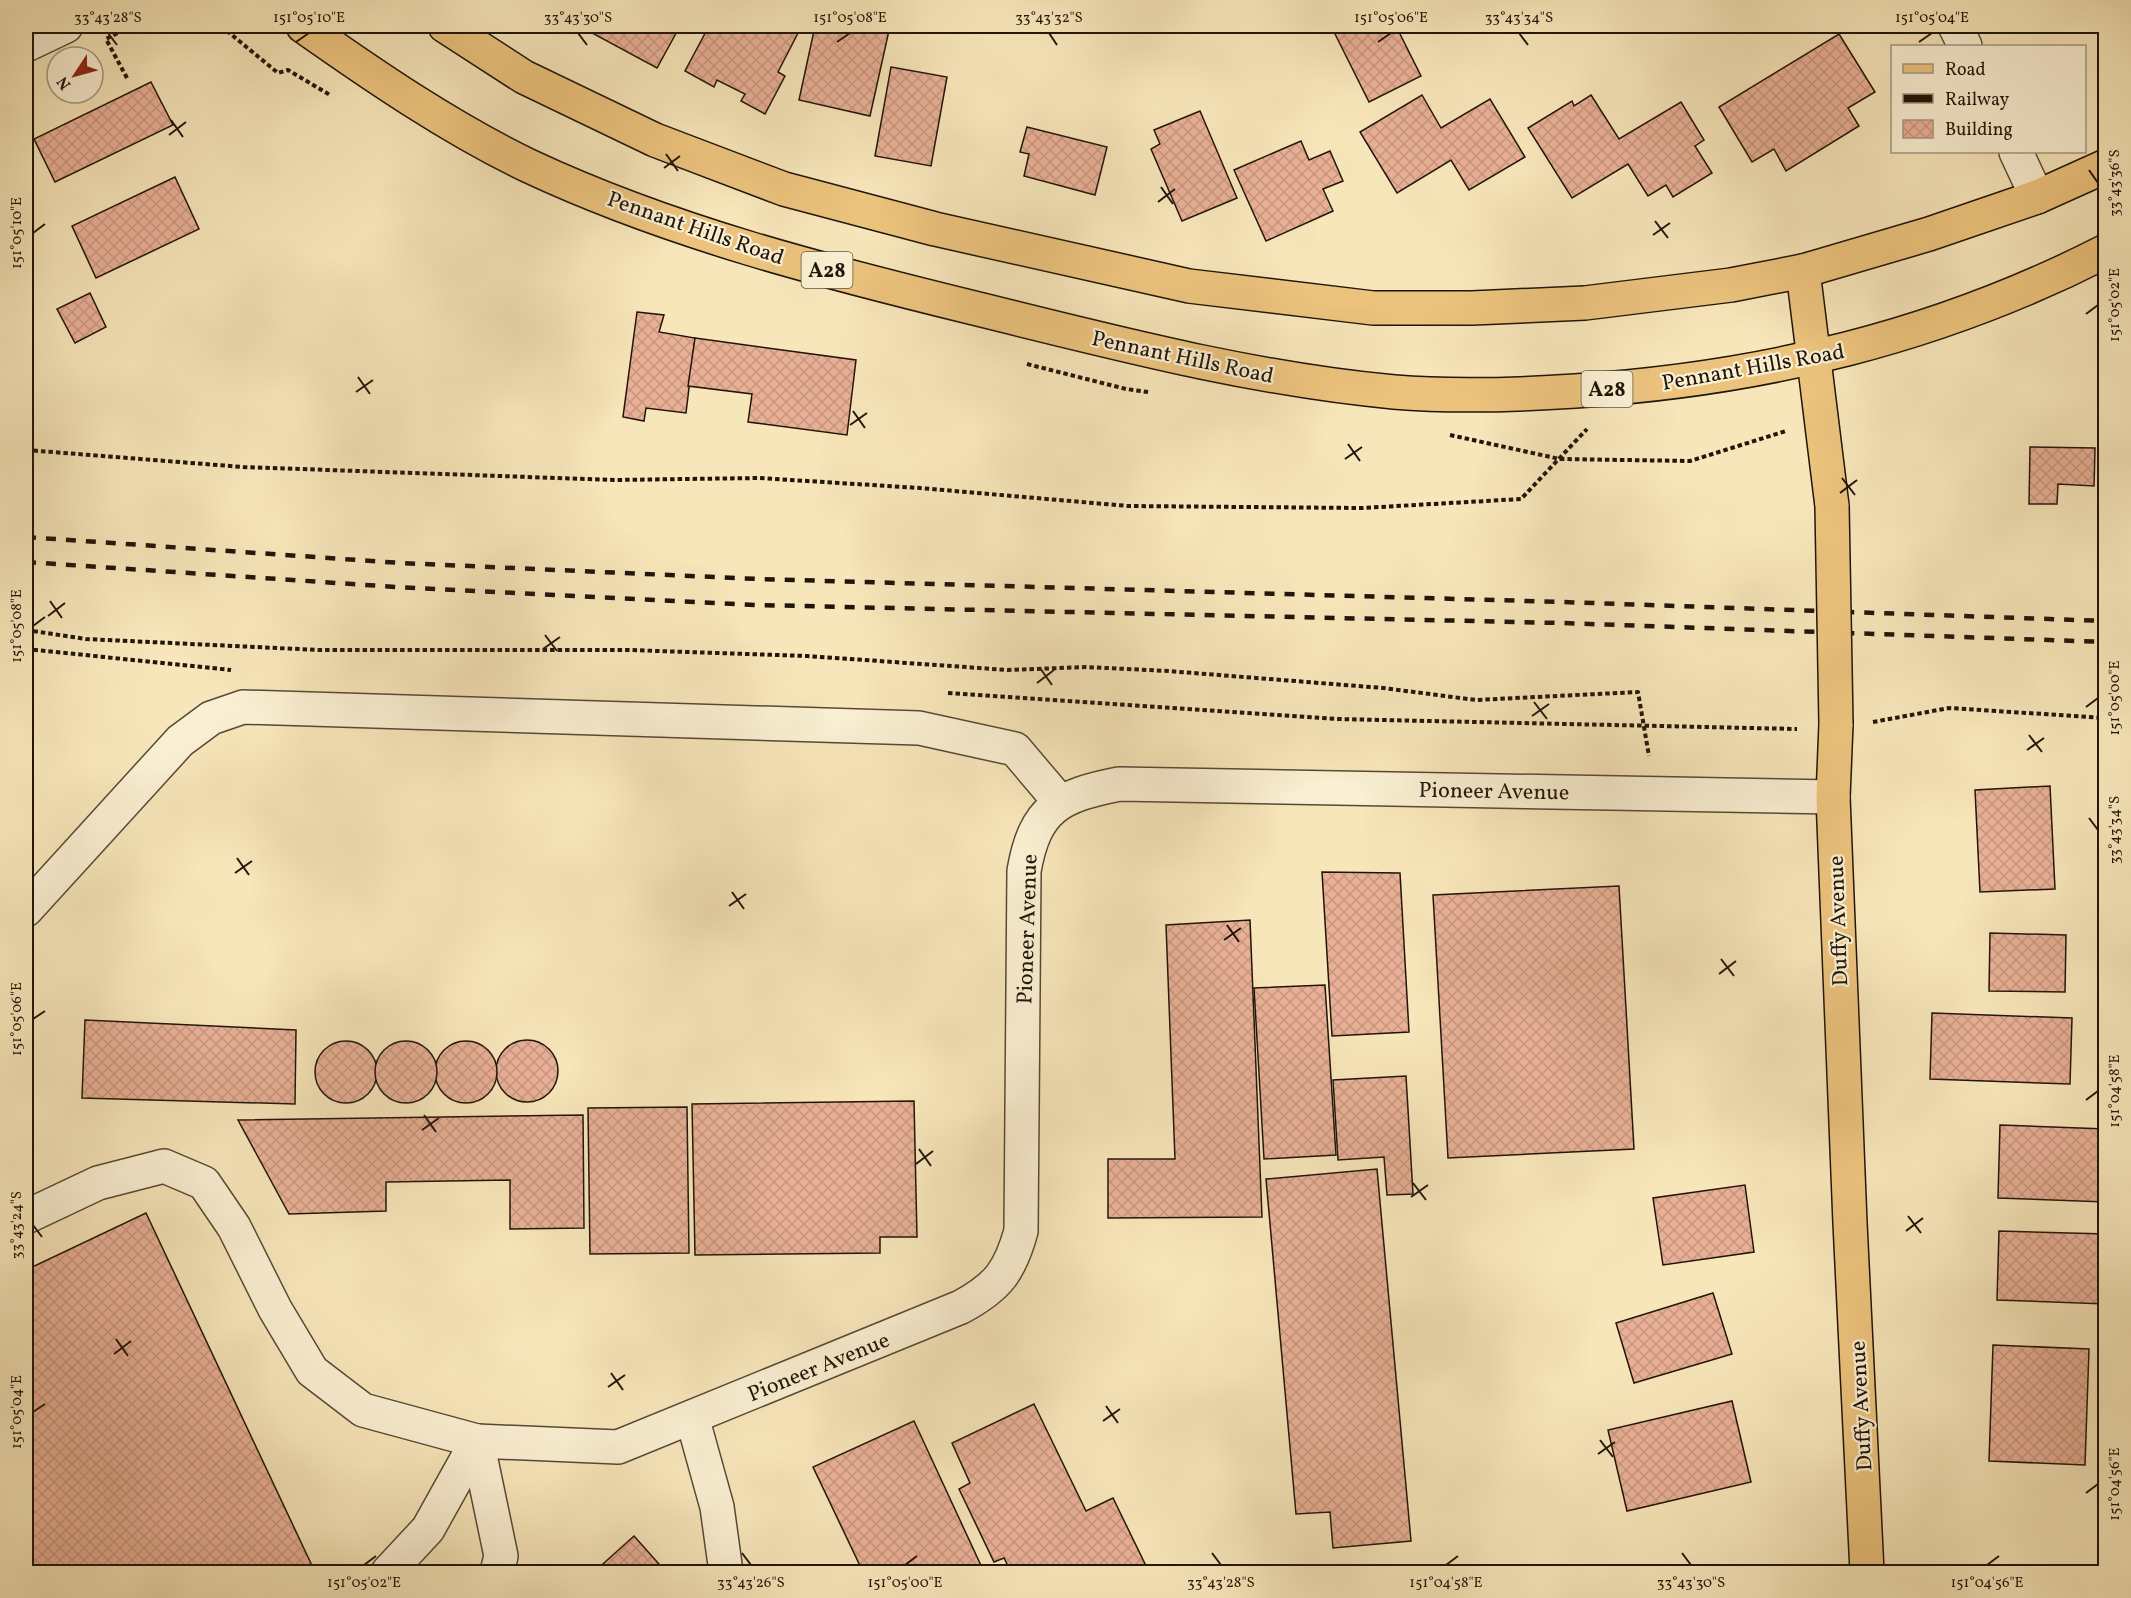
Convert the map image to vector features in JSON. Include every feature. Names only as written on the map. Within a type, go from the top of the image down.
[{"type":"main road","name":"Pennant Hills Road","points":[[303,26],[420,105],[528,165],[700,232],[788,260],[1099,339],[1294,379],[1397,392],[1521,395],[1624,388],[1703,379],[1814,359],[1889,338],[1992,303],[2106,252]]},
{"type":"main road","points":[[445,26],[524,76],[655,140],[784,189],[935,230],[1189,286],[1373,308],[1472,308],[1585,303],[1731,285],[1803,271],[1929,234],[2037,197],[2106,166]]},
{"type":"main road","name":"Duffy Avenue","points":[[1803,271],[1832,507],[1835,727],[1833,797],[1867,1572]]},
{"type":"street","points":[[26,45],[66,26]]},
{"type":"street","points":[[1955,26],[1964,45]]},
{"type":"street","points":[[2016,153],[2037,197]]},
{"type":"street","points":[[26,910],[180,741],[211,718],[243,707],[919,728],[1015,749],[1060,802]]},
{"type":"street","name":"Pioneer Avenue","points":[[26,1217],[98,1182],[164,1166],[204,1183],[234,1227],[275,1309],[312,1371],[363,1410],[477,1441],[618,1447],[961,1307],[983,1295],[999,1281],[1013,1260],[1021,1231],[1024,871],[1029,840],[1042,820],[1060,802],[1084,791],[1119,784],[1833,797]]},
{"type":"street","points":[[692,1417],[717,1507],[726,1572]]},
{"type":"street","points":[[388,1572],[428,1529],[477,1441]]},
{"type":"street","points":[[477,1441],[501,1556],[497,1572]]},
{"type":"path","points":[[127,78],[106,39],[131,26]]},
{"type":"path","points":[[26,450],[243,467],[614,480],[759,478],[921,488],[1128,506],[1362,508],[1521,499],[1624,388]]},
{"type":"path","points":[[26,630],[86,639],[320,650],[629,650],[807,656],[1008,670],[1086,667],[1156,670],[1383,688],[1476,700],[1638,692],[1656,793]]},
{"type":"path","points":[[1835,727],[1949,708],[2106,718]]},
{"type":"building","points":[[595,26],[680,26],[657,68],[592,33]]},
{"type":"building","points":[[709,26],[794,26],[800,29],[778,72],[785,76],[765,114],[741,101],[745,94],[717,80],[714,87],[685,71]]},
{"type":"building","points":[[815,26],[890,26],[870,116],[799,100]]},
{"type":"building","points":[[1337,26],[1396,26],[1421,76],[1369,102],[1332,28]]},
{"type":"building","points":[[1839,34],[1875,92],[1848,108],[1859,126],[1786,171],[1774,149],[1752,162],[1719,107]]},
{"type":"building","points":[[891,67],[947,77],[931,166],[875,156]]},
{"type":"building","points":[[151,82],[173,125],[55,182],[34,139]]},
{"type":"building","points":[[1422,95],[1441,128],[1490,99],[1525,157],[1469,190],[1451,160],[1397,193],[1360,132]]},
{"type":"building","points":[[1591,95],[1619,139],[1681,102],[1704,140],[1695,146],[1712,173],[1673,197],[1666,185],[1648,196],[1628,164],[1572,198],[1528,128],[1572,101],[1574,106]]},
{"type":"building","points":[[1200,111],[1237,198],[1182,221],[1151,149],[1160,144],[1154,130]]},
{"type":"building","points":[[1027,127],[1107,147],[1095,195],[1024,176],[1029,154],[1020,152]]},
{"type":"building","points":[[1301,141],[1309,160],[1330,151],[1343,181],[1323,189],[1333,211],[1266,241],[1234,170]]},
{"type":"building","points":[[175,177],[199,229],[96,278],[72,226]]},
{"type":"building","points":[[90,293],[106,327],[75,343],[57,309]]},
{"type":"building","points":[[637,312],[664,315],[659,332],[695,338],[686,413],[646,408],[644,421],[623,417]]},
{"type":"building","points":[[695,338],[856,360],[847,435],[748,422],[752,394],[688,386]]},
{"type":"building","points":[[2030,447],[2095,448],[2094,486],[2058,484],[2057,504],[2029,504]]},
{"type":"building","points":[[2050,786],[2055,889],[1980,892],[1975,790]]},
{"type":"building","points":[[1322,872],[1400,873],[1409,1032],[1332,1036]]},
{"type":"building","points":[[1619,886],[1634,1149],[1448,1158],[1433,895]]},
{"type":"building","points":[[1250,920],[1262,1217],[1108,1218],[1108,1159],[1175,1159],[1166,925]]},
{"type":"building","points":[[1990,933],[2066,935],[2065,992],[1989,991]]},
{"type":"building","points":[[1325,985],[1336,1155],[1264,1159],[1254,988]]},
{"type":"building","points":[[1932,1013],[2072,1018],[2070,1084],[1930,1079]]},
{"type":"building","points":[[85,1020],[296,1030],[295,1104],[82,1098]]},
{"type":"building","points":[[527,1040],[539,1042],[549,1049],[556,1059],[558,1071],[556,1083],[549,1093],[539,1100],[527,1102],[515,1100],[505,1093],[498,1083],[496,1071],[498,1059],[505,1049],[515,1042]]},
{"type":"building","points":[[346,1041],[358,1043],[368,1050],[375,1060],[377,1072],[375,1084],[368,1094],[358,1101],[346,1103],[334,1101],[324,1094],[317,1084],[315,1072],[317,1060],[324,1050],[334,1043]]},
{"type":"building","points":[[406,1041],[428,1050],[437,1072],[428,1094],[406,1103],[384,1094],[375,1072],[384,1050]]},
{"type":"building","points":[[466,1041],[483,1046],[488,1050],[492,1055],[497,1072],[492,1089],[488,1094],[483,1098],[466,1103],[449,1098],[444,1094],[440,1089],[435,1072],[440,1055],[444,1050],[449,1046]]},
{"type":"building","points":[[1406,1076],[1413,1194],[1387,1195],[1384,1157],[1338,1160],[1333,1080]]},
{"type":"building","points":[[914,1101],[917,1237],[880,1237],[880,1253],[695,1255],[692,1104]]},
{"type":"building","points":[[687,1107],[689,1253],[590,1254],[588,1108]]},
{"type":"building","points":[[583,1115],[584,1228],[510,1229],[510,1180],[386,1182],[386,1211],[289,1214],[238,1120]]},
{"type":"building","points":[[2000,1125],[2106,1129],[2106,1202],[1998,1198]]},
{"type":"building","points":[[1377,1169],[1411,1541],[1333,1548],[1330,1512],[1296,1514],[1266,1179]]},
{"type":"building","points":[[1745,1185],[1754,1252],[1663,1265],[1653,1198]]},
{"type":"building","points":[[146,1213],[315,1572],[26,1572],[26,1270]]},
{"type":"building","points":[[1999,1231],[2106,1234],[2106,1304],[1997,1300]]},
{"type":"building","points":[[1713,1293],[1732,1354],[1634,1383],[1616,1323]]},
{"type":"building","points":[[1993,1345],[2089,1349],[2085,1465],[1989,1461]]},
{"type":"building","points":[[1732,1401],[1751,1482],[1627,1511],[1608,1430]]},
{"type":"building","points":[[1034,1404],[1086,1511],[1113,1498],[1149,1572],[1011,1572],[1004,1558],[994,1562],[959,1489],[970,1483],[952,1443]]},
{"type":"building","points":[[914,1421],[984,1572],[863,1572],[813,1467]]},
{"type":"building","points":[[634,1536],[666,1572],[594,1572]]},
{"type":"railway","points":[[26,537],[401,563],[758,579],[1563,602],[2106,621]]},
{"type":"railway","points":[[26,562],[396,587],[757,605],[1561,623],[2106,642]]}]
